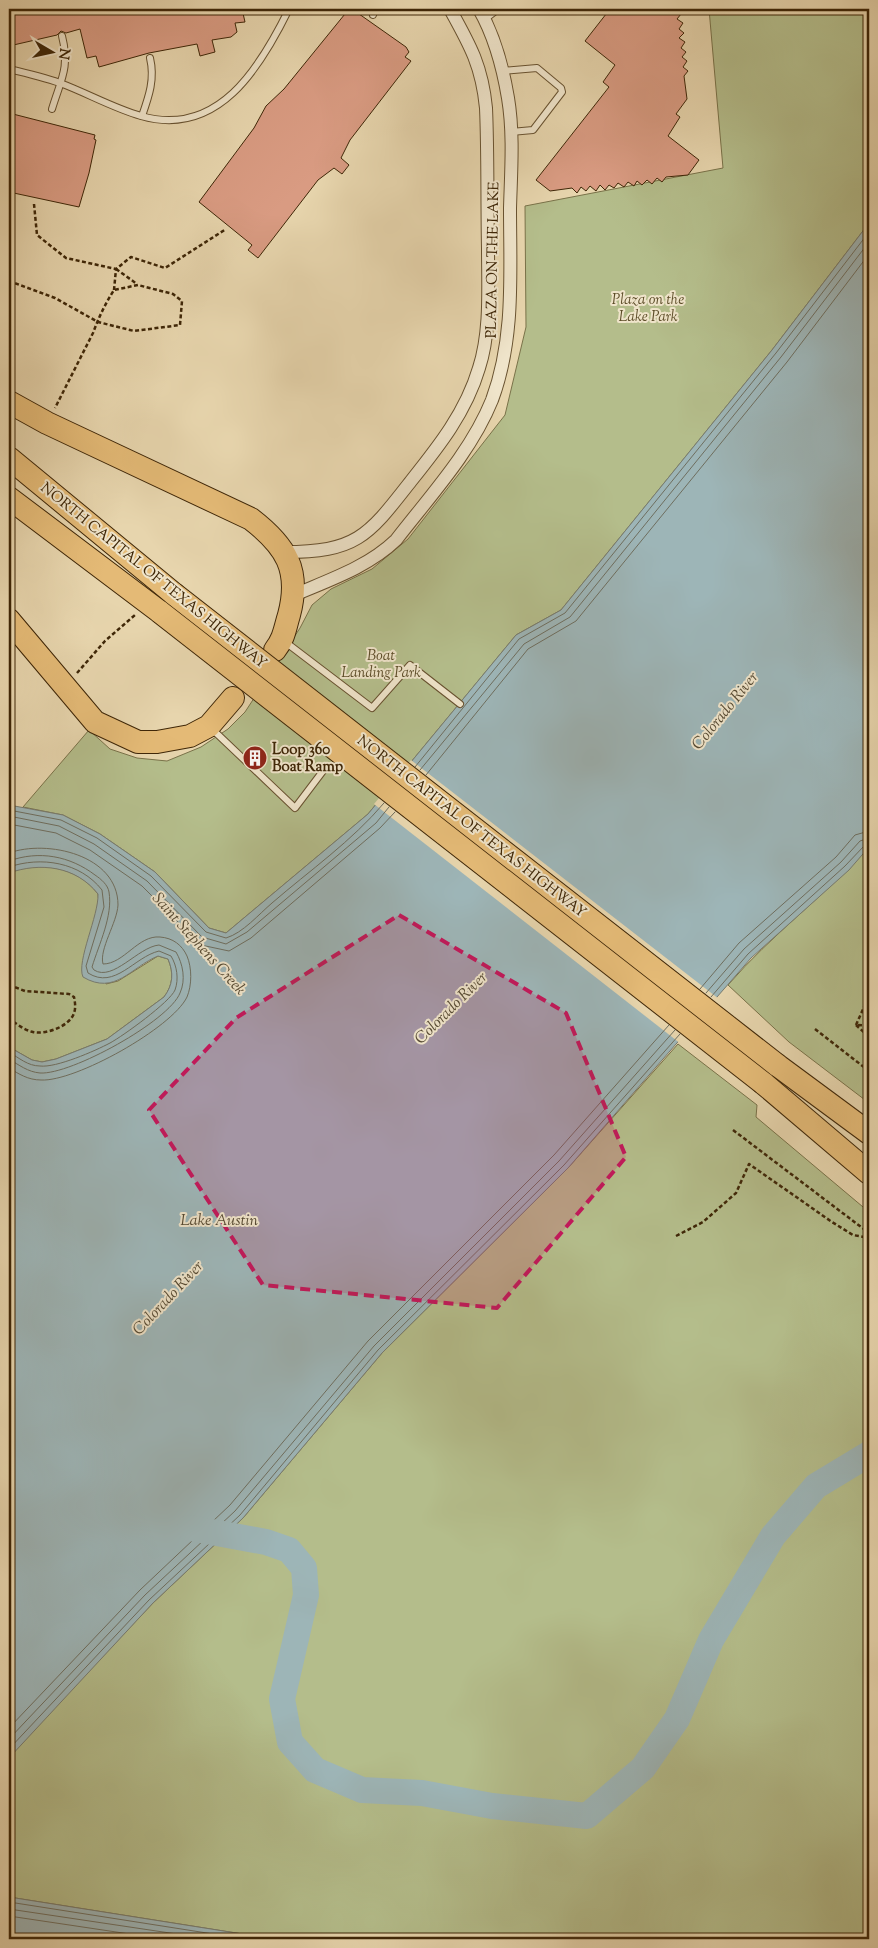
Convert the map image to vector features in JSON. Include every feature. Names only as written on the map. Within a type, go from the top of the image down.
[{"type":"highway","points":[[9,402],[47,423],[251,519],[269,534],[284,552],[292,572],[294,595],[279,645]]},
{"type":"highway","name":"NORTH CAPITAL OF TEXAS HIGHWAY","points":[[9,458],[174,594],[777,1065],[869,1133]]},
{"type":"highway","name":"NORTH CAPITAL OF TEXAS HIGHWAY","points":[[9,498],[156,609],[763,1083],[869,1173]]},
{"type":"highway","points":[[9,620],[64,688],[95,722],[138,742],[156,742],[190,736],[209,726],[233,698]]},
{"type":"street","name":"PLAZA ON THE LAKE","points":[[284,552],[334,548],[349,544],[362,537],[390,508],[446,438],[464,405],[480,368],[485,336],[488,290],[487,134],[483,79],[469,43],[450,9]]},
{"type":"street","name":"PLAZA ON THE LAKE","points":[[294,595],[367,563],[396,540],[474,437],[499,378],[509,330],[511,132],[508,99],[502,71],[482,14]]},
{"type":"street","points":[[487,134],[511,132]]},
{"type":"lane","points":[[9,69],[60,83],[142,116],[159,119],[184,118],[204,114],[235,93],[262,56],[289,9]]},
{"type":"lane","points":[[482,14],[498,9]]},
{"type":"lane","points":[[52,109],[66,67],[67,55],[62,36]]},
{"type":"lane","points":[[142,116],[151,90],[153,72],[150,58]]},
{"type":"lane","points":[[502,71],[537,68],[561,88],[562,92],[534,130],[511,132]]},
{"type":"lane","points":[[279,645],[372,708],[410,665],[460,704]]},
{"type":"lane","points":[[209,726],[295,808],[326,767]]},
{"type":"path","points":[[9,281],[55,298],[98,322],[134,331],[180,325],[182,301],[172,294],[138,285],[116,269],[66,258],[37,235],[34,204]]},
{"type":"path","points":[[47,423],[98,322],[102,309],[114,290],[116,269],[131,257],[165,268],[226,229]]},
{"type":"path","points":[[114,290],[138,285]]},
{"type":"path","points":[[64,688],[105,641],[132,617],[156,609]]},
{"type":"path","points":[[9,985],[25,991],[69,994],[74,997],[75,1004],[74,1015],[68,1022],[44,1033],[33,1032],[9,1018]]},
{"type":"path","points":[[856,1025],[864,1007],[869,1002]]},
{"type":"path","points":[[856,1025],[869,1026]]},
{"type":"path","points":[[856,1025],[869,1037]]},
{"type":"path","points":[[815,1029],[869,1072]]},
{"type":"path","points":[[733,1130],[869,1233]]},
{"type":"path","points":[[676,1236],[703,1222],[736,1193],[749,1164],[832,1222],[853,1234],[869,1238]]},
{"type":"highlighted area","points":[[399,915],[566,1013],[626,1157],[497,1308],[263,1285],[149,1110],[236,1018]]},
{"type":"green space","name":"Plaza on the Lake Park","points":[[709,9],[869,9],[869,223],[772,350],[561,610],[516,635],[368,814],[226,933],[209,928],[155,872],[100,834],[63,815],[23,807],[89,730],[110,749],[137,758],[167,761],[201,747],[228,729],[245,712],[300,628],[312,605],[331,589],[372,569],[408,539],[505,415],[526,327],[525,206],[723,168]]},
{"type":"green space","points":[[869,847],[869,1103],[789,1042],[728,985],[762,949]]},
{"type":"green space","points":[[24,865],[45,866],[65,870],[82,879],[98,894],[106,984],[118,981],[158,956],[168,959],[172,974],[171,983],[164,997],[107,1039],[56,1059],[42,1062],[32,1060],[9,1047],[9,871]]},
{"type":"green space","points":[[678,1044],[757,1105],[756,1117],[869,1212],[869,1939],[274,1939],[9,1897],[9,1758],[16,1748],[153,1603],[243,1518],[382,1353],[568,1168]]},
{"type":"water","name":"Lake Austin","points":[[869,223],[869,847],[849,870],[751,958],[568,1168],[382,1353],[243,1518],[153,1603],[9,1758],[9,1047],[32,1060],[42,1062],[56,1059],[107,1039],[164,997],[171,983],[172,974],[168,959],[158,956],[114,982],[94,982],[83,977],[83,961],[98,894],[79,877],[57,869],[33,868],[9,873],[9,805],[63,815],[100,834],[155,872],[209,928],[226,933],[368,814],[516,635],[561,610],[772,350]]},
{"type":"water","points":[[9,1897],[274,1939],[9,1939]]},
{"type":"pier","points":[[411,760],[719,999],[681,1044],[374,804]]},
{"type":"building","points":[[9,9],[242,9],[245,22],[235,23],[237,32],[231,37],[212,40],[215,52],[200,56],[197,44],[149,53],[99,67],[96,56],[87,58],[80,29],[66,33],[61,31],[57,35],[9,46]]},
{"type":"building","points":[[349,9],[352,9],[406,47],[409,52],[405,57],[411,61],[350,140],[341,158],[349,165],[342,174],[334,168],[318,180],[258,258],[248,250],[252,245],[199,202],[254,128],[266,106],[284,89]]},
{"type":"building","points":[[610,9],[674,9],[681,14],[677,19],[683,23],[679,29],[684,33],[679,38],[685,42],[681,48],[686,52],[682,57],[687,61],[683,67],[688,71],[684,76],[687,99],[676,114],[680,117],[668,136],[699,160],[688,175],[666,177],[662,182],[657,178],[652,184],[647,180],[642,185],[637,181],[634,186],[628,182],[624,187],[618,183],[614,188],[609,185],[605,190],[600,185],[596,191],[590,186],[586,191],[581,187],[577,193],[572,188],[550,191],[536,180],[609,87],[603,82],[615,65],[585,41]]},
{"type":"building","points":[[9,113],[95,135],[94,139],[96,140],[89,173],[79,207],[9,192]]},
{"type":"waterway","points":[[190,1528],[266,1542],[289,1550],[304,1568],[306,1595],[282,1699],[290,1742],[315,1770],[362,1790],[422,1793],[492,1806],[587,1816],[643,1768],[677,1719],[711,1640],[773,1536],[816,1486],[869,1454]]},
{"type":"place","name":"Loop 360 Boat Ramp","points":[[255,758]]},
{"type":"park label","name":"Boat Landing Park","points":[[381,664]]},
{"type":"water label","name":"Colorado River","points":[[724,710]]},
{"type":"water label","name":"Saint Stephens Creek","points":[[200,943]]},
{"type":"water label","name":"Colorado River","points":[[450,1007]]},
{"type":"water label","name":"Colorado River","points":[[167,1297]]}]
